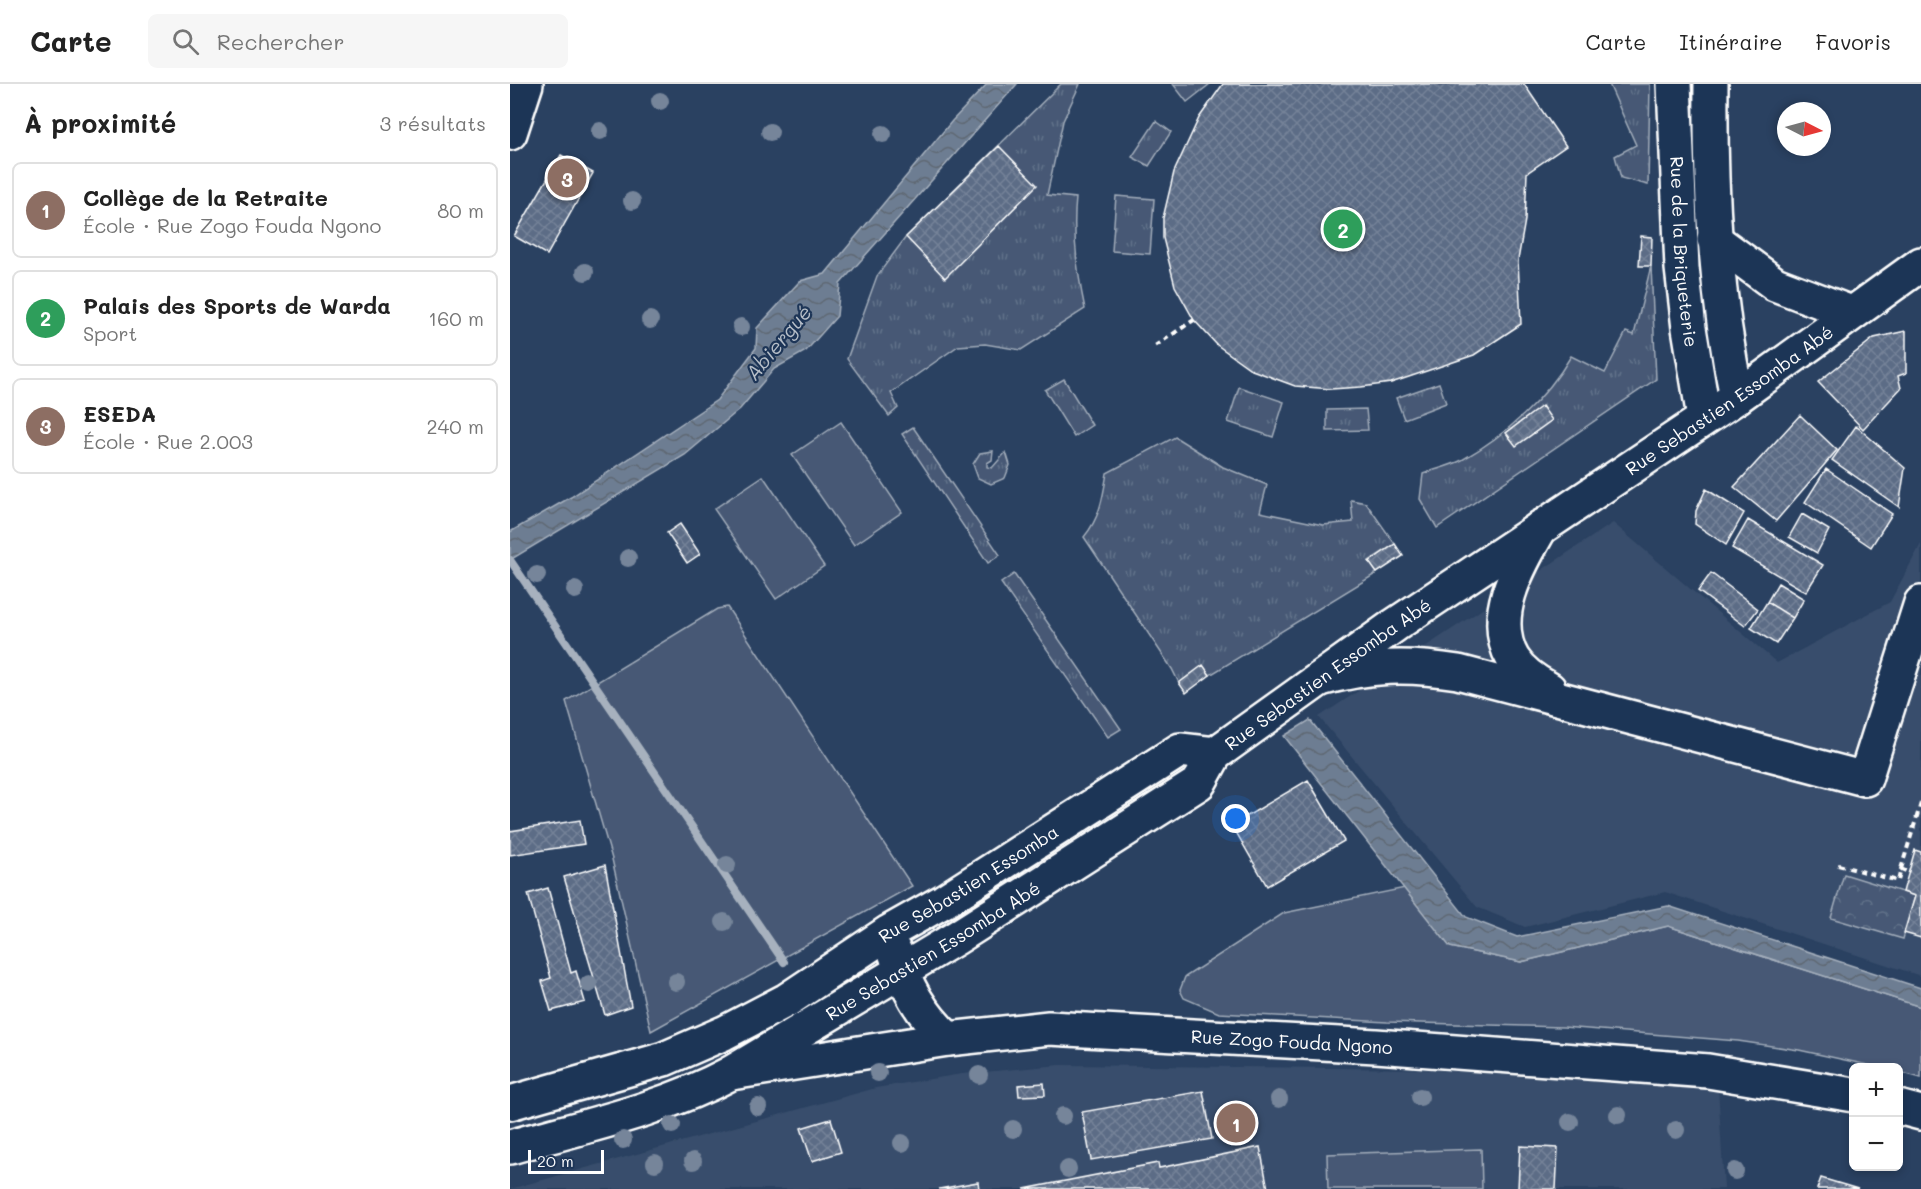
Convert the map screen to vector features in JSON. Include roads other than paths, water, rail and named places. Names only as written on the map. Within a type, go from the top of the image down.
[{"type":"main road","points":[[510,133],[526,84]]},
{"type":"main road","name":"Rue de la Briqueterie","points":[[1674,84],[1682,268],[1704,418]]},
{"type":"main road","name":"Rue de la Briqueterie","points":[[1711,84],[1710,176],[1714,239],[1724,329],[1737,397]]},
{"type":"main road","points":[[1714,239],[1775,284],[1851,313]]},
{"type":"main road","name":"Rue Sebastien Essomba Abé","points":[[731,1073],[901,972],[1199,783],[1215,754],[1319,679],[1541,527],[1737,397],[1921,264]]},
{"type":"main road","points":[[1541,527],[1515,573],[1505,616],[1506,640],[1513,660],[1532,678],[1563,699]]},
{"type":"main road","points":[[1319,679],[1358,668],[1412,665],[1458,672],[1865,779],[1921,603]]},
{"type":"main road","name":"Rue Sebastien Essomba","points":[[664,1059],[724,1034],[787,1000],[889,932],[944,901],[1180,750],[1215,754]]},
{"type":"main road","points":[[889,932],[901,972],[927,1020],[948,1039]]},
{"type":"main road","name":"Rue Zogo Fouda Ngono","points":[[510,1147],[649,1109],[700,1089],[731,1073],[948,1039],[1049,1028],[1376,1046],[1708,1071],[1849,1094]]},
{"type":"main road","name":"Rue Zogo Fouda Ngono","points":[[510,1103],[664,1059],[731,1073]]},
{"type":"main road","points":[[1903,1108],[1921,1113]]},
{"type":"water","name":"Abiergué","points":[[987,84],[1017,84],[840,284],[837,316],[806,351],[774,369],[740,409],[685,455],[510,560],[510,532],[571,497],[717,400],[756,348],[757,328],[800,281],[825,274],[952,121]]},
{"type":"water","points":[[1310,720],[1466,917],[1517,937],[1668,906],[1921,988],[1921,1007],[1668,926],[1521,962],[1450,947],[1284,736]]},
{"type":"waterway","points":[[510,560],[784,962]]},
{"type":"place","name":"ESEDA","points":[[567,178]]},
{"type":"place","name":"Palais des Sports de Warda","points":[[1343,229]]},
{"type":"place","name":"Collège de la Retraite","points":[[1236,1123]]}]
